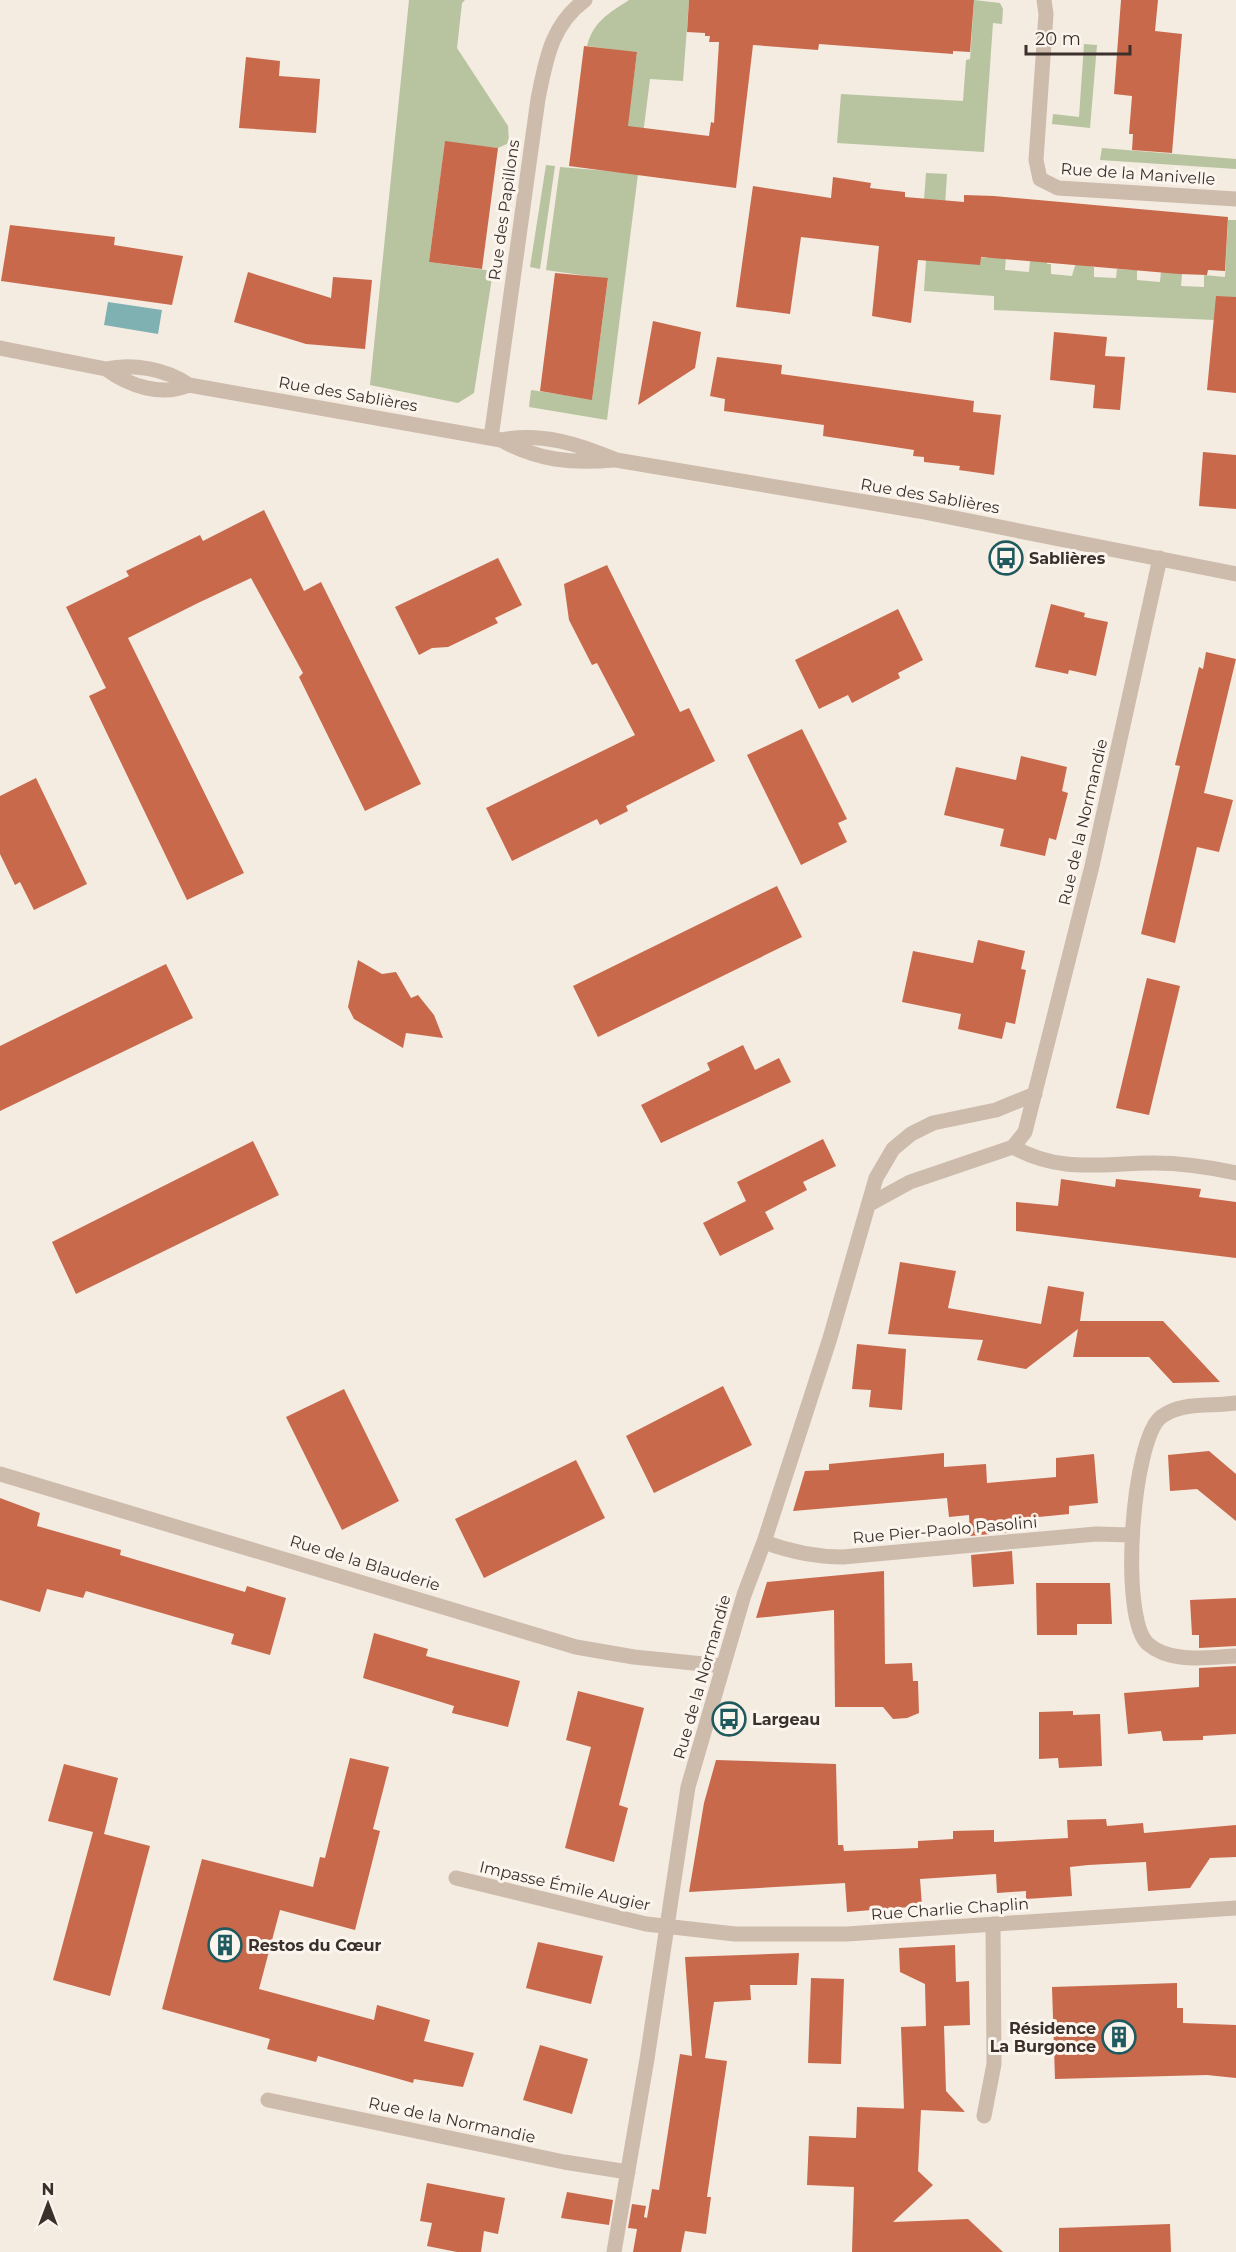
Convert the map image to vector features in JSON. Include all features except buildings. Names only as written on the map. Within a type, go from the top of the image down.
[{"type":"street","name":"Rue des Papillons","points":[[496,439],[542,78],[556,29],[585,0]]},
{"type":"street","name":"Rue de la Manivelle","points":[[1044,0],[1046,14],[1036,160],[1040,179],[1058,188],[1236,199]]},
{"type":"street","name":"Rue des Sablières","points":[[0,348],[106,369],[122,365],[158,371],[180,378],[189,385],[496,439],[522,452],[548,459],[581,463],[616,460],[919,511],[1236,574]]},
{"type":"street","name":"Rue de la Normandie","points":[[1013,1147],[1025,1131],[1092,866],[1160,558]]},
{"type":"street","name":"Rue de la Normandie","points":[[614,2252],[688,1788],[744,1595],[764,1542],[830,1338],[868,1205],[883,1163],[893,1149],[911,1134],[933,1123],[996,1110],[1035,1094]]},
{"type":"street","points":[[868,1205],[910,1182],[1013,1147],[1029,1156],[1068,1165],[1091,1167],[1155,1163],[1209,1167],[1236,1173]]},
{"type":"street","points":[[1236,1402],[1176,1409],[1162,1415],[1153,1425],[1144,1451],[1131,1535],[1133,1614],[1137,1629],[1147,1644],[1161,1653],[1177,1658],[1236,1656]]},
{"type":"street","name":"Rue de la Blauderie","points":[[0,1474],[576,1647],[634,1658],[723,1666]]},
{"type":"street","name":"Rue Pier-Paolo Pasolini","points":[[764,1542],[816,1557],[843,1557],[1096,1534],[1131,1535]]},
{"type":"street","name":"Impasse Émile Augier","points":[[456,1878],[666,1927]]},
{"type":"street","name":"Rue Charlie Chaplin","points":[[666,1927],[735,1934],[847,1934],[1236,1908]]},
{"type":"street","points":[[984,2116],[994,2064],[993,1924]]},
{"type":"street","name":"Rue de la Normandie","points":[[268,2100],[564,2162],[628,2172]]},
{"type":"green space","points":[[409,0],[465,0],[462,3],[457,48],[508,126],[509,143],[498,148],[445,142],[429,262],[493,271],[474,393],[458,403],[370,385]]},
{"type":"green space","points":[[629,0],[689,0],[683,81],[650,79],[607,420],[529,407],[531,390],[592,399],[608,279],[546,270],[560,167],[621,172],[637,53],[587,46],[598,24]]},
{"type":"green space","points":[[974,0],[1000,3],[1003,9],[1002,24],[993,23],[984,152],[837,143],[841,94],[963,101],[966,60],[970,59]]},
{"type":"green space","points":[[1084,44],[1097,45],[1090,128],[1052,124],[1053,114],[1079,117]]},
{"type":"green space","points":[[1102,148],[1236,159],[1236,169],[1100,160]]},
{"type":"green space","points":[[546,165],[555,166],[540,269],[530,267]]},
{"type":"green space","points":[[926,173],[947,174],[942,253],[987,258],[988,255],[1006,256],[1005,270],[1029,272],[1030,261],[1048,259],[1047,264],[1051,264],[1051,274],[1072,276],[1076,262],[1091,263],[1091,267],[1094,267],[1094,277],[1116,278],[1117,269],[1137,270],[1137,280],[1160,282],[1161,271],[1182,274],[1181,286],[1204,287],[1204,275],[1225,277],[1228,220],[1236,220],[1236,321],[994,310],[994,296],[924,291],[930,201],[924,200]]},
{"type":"water","points":[[108,302],[162,310],[158,334],[104,325]]},
{"type":"place","name":"Sablières","points":[[1006,558]]},
{"type":"place","name":"Largeau","points":[[729,1719]]},
{"type":"place","name":"Restos du Cœur","points":[[225,1945]]},
{"type":"place","name":"Résidence La Burgonce","points":[[1119,2037]]}]
